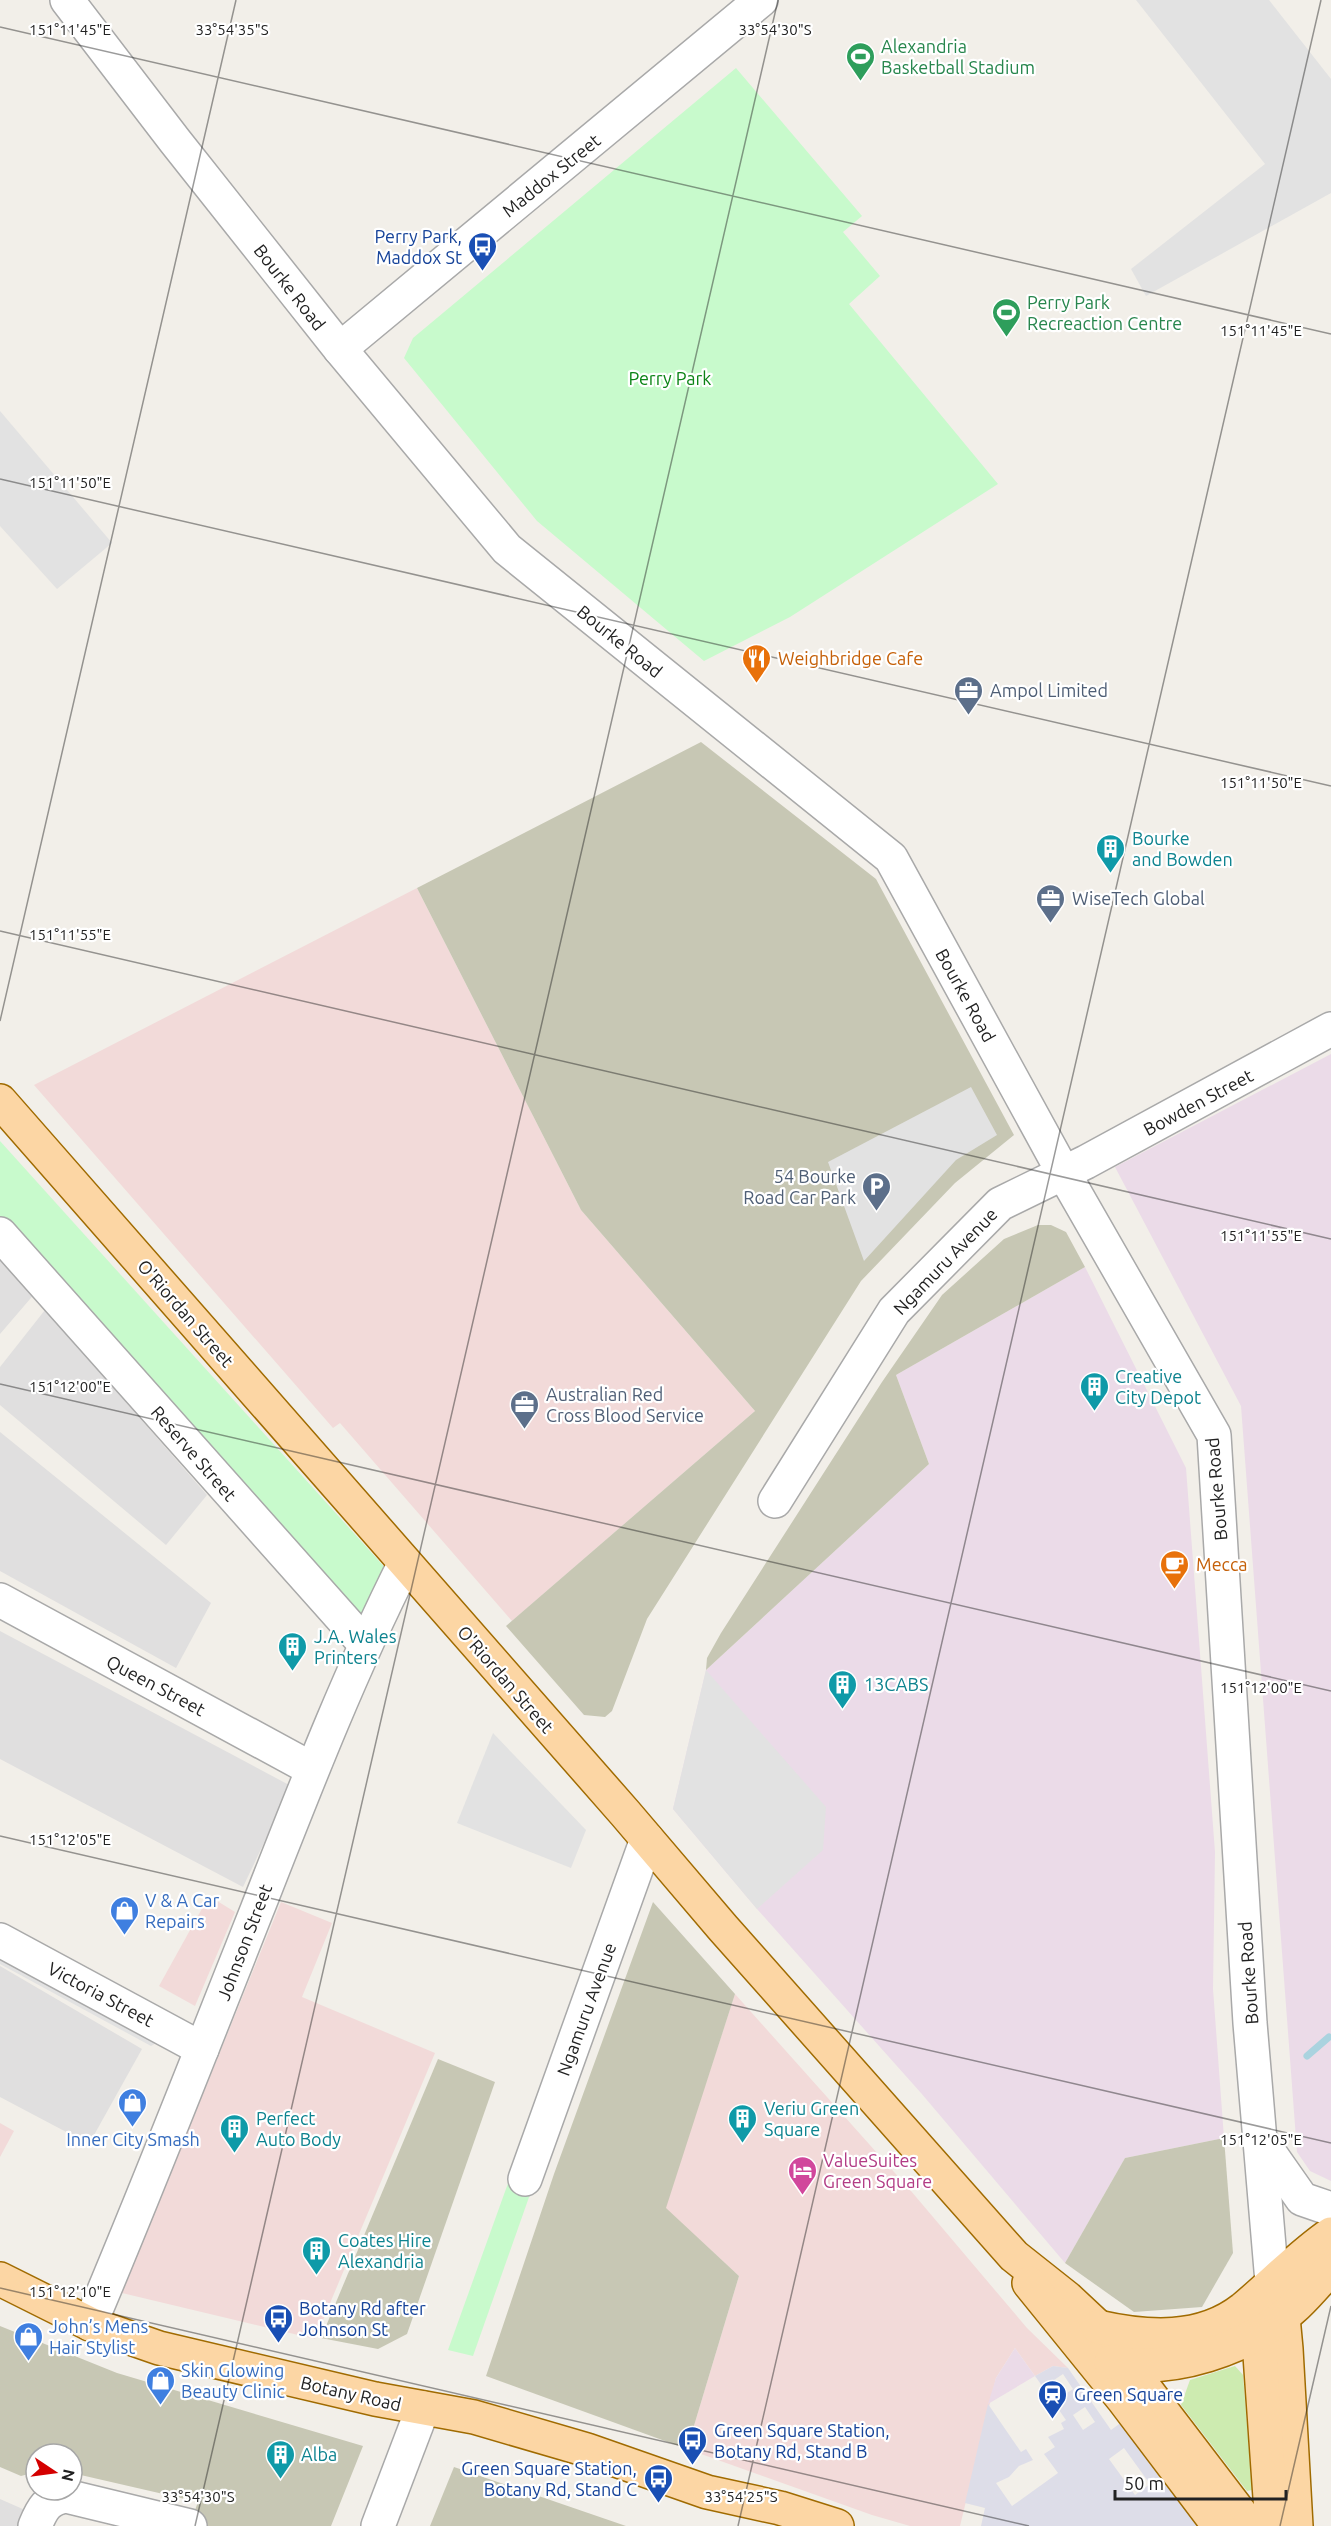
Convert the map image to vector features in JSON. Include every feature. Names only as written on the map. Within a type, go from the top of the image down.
[{"type":"main road","name":"O'Riordan Street","points":[[1,1102],[723,1928],[1014,2256],[1067,2298],[1100,2359],[1128,2364],[1171,2363],[1200,2358],[1234,2345],[1272,2323],[1331,2269]]},
{"type":"main road","points":[[1089,2337],[1161,2336],[1194,2332],[1235,2314],[1305,2252],[1331,2234]]},
{"type":"main road","name":"Botany Road","points":[[0,2278],[90,2324],[159,2348],[375,2400],[433,2410],[549,2439],[707,2492],[780,2508],[837,2526]]},
{"type":"main road","name":"Bourke Road","points":[[1272,2282],[1272,2323],[1296,2526]]},
{"type":"main road","name":"Bourke Road","points":[[1272,2323],[1260,2370],[1272,2526]]},
{"type":"main road","name":"O'Riordan Street","points":[[1089,2337],[1219,2526]]},
{"type":"main road","points":[[1128,2364],[1250,2526]]},
{"type":"main road","name":"Botany Road","points":[[707,2492],[771,2526]]},
{"type":"street","name":"Bourke Road","points":[[67,0],[175,141],[340,349],[507,549],[891,858],[1063,1172],[1214,1435],[1251,2023],[1272,2282]]},
{"type":"street","name":"Maddox Street","points":[[340,349],[761,0]]},
{"type":"street","name":"Bowden Street","points":[[1063,1172],[1331,1029]]},
{"type":"street","name":"Ngamuru Avenue","points":[[775,1501],[894,1311],[1000,1204],[1063,1172]]},
{"type":"street","name":"Reserve Street","points":[[0,1234],[364,1644]]},
{"type":"street","name":"Johnson Street","points":[[90,2324],[202,2049],[312,1769],[364,1644],[405,1563]]},
{"type":"street","name":"Queen Street","points":[[0,1600],[312,1769]]},
{"type":"street","name":"Ngamuru Avenue","points":[[525,2179],[647,1839]]},
{"type":"street","name":"Victoria Street","points":[[0,1940],[202,2049]]},
{"type":"street","points":[[1261,2141],[1302,2199],[1331,2209]]},
{"type":"street","points":[[378,2526],[433,2410]]},
{"type":"street","points":[[399,2526],[433,2410]]},
{"type":"street","points":[[35,2526],[47,2503],[56,2497],[66,2496],[190,2526]]},
{"type":"shaded area","points":[[1136,0],[1269,0],[1331,79],[1331,193],[1146,296],[1131,269],[1265,164]]},
{"type":"shaded area","points":[[0,411],[112,543],[57,589],[0,526]]},
{"type":"shaded area","points":[[701,742],[876,879],[1014,1135],[955,1183],[861,1281],[647,1619],[612,1711],[605,1717],[584,1715],[506,1626],[755,1411],[581,1210],[417,888]]},
{"type":"shaded area","points":[[417,888],[581,1210],[755,1411],[512,1621],[340,1423],[333,1428],[34,1085]]},
{"type":"shaded area","points":[[1331,1054],[1331,2181],[1310,2171],[1297,2152],[1241,1406],[1115,1167]]},
{"type":"shaded area","name":"54 Bourke Road Car Park","points":[[971,1087],[997,1135],[956,1160],[864,1261],[828,1162]]},
{"type":"shaded area","points":[[1038,1225],[1051,1225],[1066,1232],[1085,1267],[896,1375],[929,1464],[706,1670],[707,1658],[721,1633],[882,1382],[942,1295],[1004,1239]]},
{"type":"shaded area","points":[[0,1251],[36,1292],[0,1334]]},
{"type":"shaded area","points":[[1085,1267],[1186,1468],[1215,1852],[1213,1989],[1224,2138],[1125,2158],[1065,2263],[921,2093],[757,1909],[673,1809],[706,1670],[929,1464],[896,1375]]},
{"type":"shaded area","points":[[45,1310],[207,1495],[166,1545],[0,1405],[0,1367]]},
{"type":"shaded area","points":[[0,1432],[211,1603],[176,1668],[0,1571]]},
{"type":"shaded area","points":[[0,1631],[291,1786],[243,1887],[0,1759]]},
{"type":"shaded area","points":[[706,1670],[826,1807],[823,1850],[757,1909],[673,1809]]},
{"type":"shaded area","points":[[493,1733],[586,1830],[571,1868],[457,1823]]},
{"type":"shaded area","points":[[209,1896],[235,1912],[195,2006],[159,1986]]},
{"type":"shaded area","points":[[281,1902],[332,1923],[302,1997],[435,2053],[315,2339],[122,2293]]},
{"type":"shaded area","points":[[653,1902],[735,1994],[666,2208],[739,2276],[687,2449],[486,2376],[554,2174]]},
{"type":"shaded area","points":[[0,1946],[167,2037],[151,2046],[0,1964]]},
{"type":"shaded area","points":[[0,1966],[142,2049],[89,2144],[0,2097]]},
{"type":"shaded area","points":[[735,1994],[911,2191],[1027,2328],[1068,2368],[1053,2366],[1035,2376],[1015,2348],[996,2378],[960,2526],[910,2526],[872,2515],[687,2449],[739,2276],[665,2208]]},
{"type":"shaded area","points":[[438,2059],[495,2082],[407,2334],[378,2349],[321,2338]]},
{"type":"shaded area","points":[[0,2123],[14,2131],[0,2157]]},
{"type":"shaded area","points":[[1224,2138],[1233,2253],[1202,2307],[1134,2312],[1065,2263],[1125,2158]]},
{"type":"shaded area","points":[[0,2326],[117,2373],[363,2446],[331,2526],[189,2526],[198,2502],[84,2476],[84,2442],[24,2442],[24,2475],[0,2467]]},
{"type":"shaded area","points":[[1015,2348],[1035,2376],[988,2404],[996,2378]]},
{"type":"shaded area","points":[[1053,2366],[1068,2368],[1111,2430],[1126,2419],[1207,2526],[981,2526],[985,2508],[965,2503],[988,2404],[1021,2452],[1026,2449],[1033,2460],[1019,2466],[1009,2477],[996,2483],[1012,2506],[1058,2473],[1044,2454],[1055,2447],[1048,2437],[1064,2429],[1061,2423],[1066,2420],[1035,2376]],"holes":[[[1063,2374],[1073,2389],[1061,2397],[1051,2382]],[[1085,2407],[1095,2422],[1083,2430],[1073,2415]],[[1124,2448],[1150,2484],[1135,2495],[1109,2459]]]},
{"type":"shaded area","points":[[454,2467],[626,2526],[430,2526]]},
{"type":"shaded area","points":[[0,2499],[25,2510],[18,2526],[0,2526]]},
{"type":"green space","name":"Perry Park","points":[[736,68],[862,216],[843,232],[880,276],[849,304],[998,484],[790,617],[704,661],[537,521],[404,358],[413,338]]},
{"type":"green space","points":[[0,1141],[397,1581],[365,1620],[0,1222]]},
{"type":"green space","points":[[511,2175],[534,2183],[473,2356],[448,2350]]},
{"type":"green space","points":[[1235,2366],[1243,2375],[1252,2490],[1247,2491],[1181,2405],[1190,2380]]},
{"type":"waterway","points":[[1307,2056],[1329,2037]]},
{"type":"place","name":"Alexandria Basketball Stadium","points":[[860,82]]},
{"type":"place","name":"Perry Park, Maddox St","points":[[483,272]]},
{"type":"place","name":"Perry Park Recreaction Centre","points":[[1006,338]]},
{"type":"place","name":"Weighbridge Cafe","points":[[757,684]]},
{"type":"place","name":"Ampol Limited","points":[[969,716]]},
{"type":"place","name":"Bourke and Bowden","points":[[1111,874]]},
{"type":"place","name":"WiseTech Global","points":[[1051,924]]},
{"type":"place","name":"54 Bourke Road Car Park","points":[[877,1212]]},
{"type":"place","name":"Creative City Depot","points":[[1094,1412]]},
{"type":"place","name":"Australian Red Cross Blood Service","points":[[525,1430]]},
{"type":"place","name":"Mecca","points":[[1175,1590]]},
{"type":"place","name":"J.A. Wales Printers","points":[[293,1672]]},
{"type":"place","name":"13CABS","points":[[843,1710]]},
{"type":"place","name":"V & A Car Repairs","points":[[124,1936]]},
{"type":"place","name":"Inner City Smash","points":[[133,2128]]},
{"type":"place","name":"Veriu Green Square","points":[[743,2144]]},
{"type":"place","name":"Perfect Auto Body","points":[[235,2154]]},
{"type":"place","name":"ValueSuites Green Square","points":[[802,2196]]},
{"type":"place","name":"Coates Hire Alexandria","points":[[317,2276]]},
{"type":"place","name":"Botany Rd after Johnson St","points":[[278,2344]]},
{"type":"place","name":"John’s Mens Hair Stylist","points":[[28,2362]]},
{"type":"place","name":"Skin Glowing Beauty Clinic","points":[[160,2406]]},
{"type":"place","name":"Green Square","points":[[1053,2420]]},
{"type":"place","name":"Green Square Station, Botany Rd, Stand B","points":[[693,2466]]},
{"type":"place","name":"Alba","points":[[280,2480]]},
{"type":"place","name":"Green Square Station, Botany Rd, Stand C","points":[[658,2504]]}]
